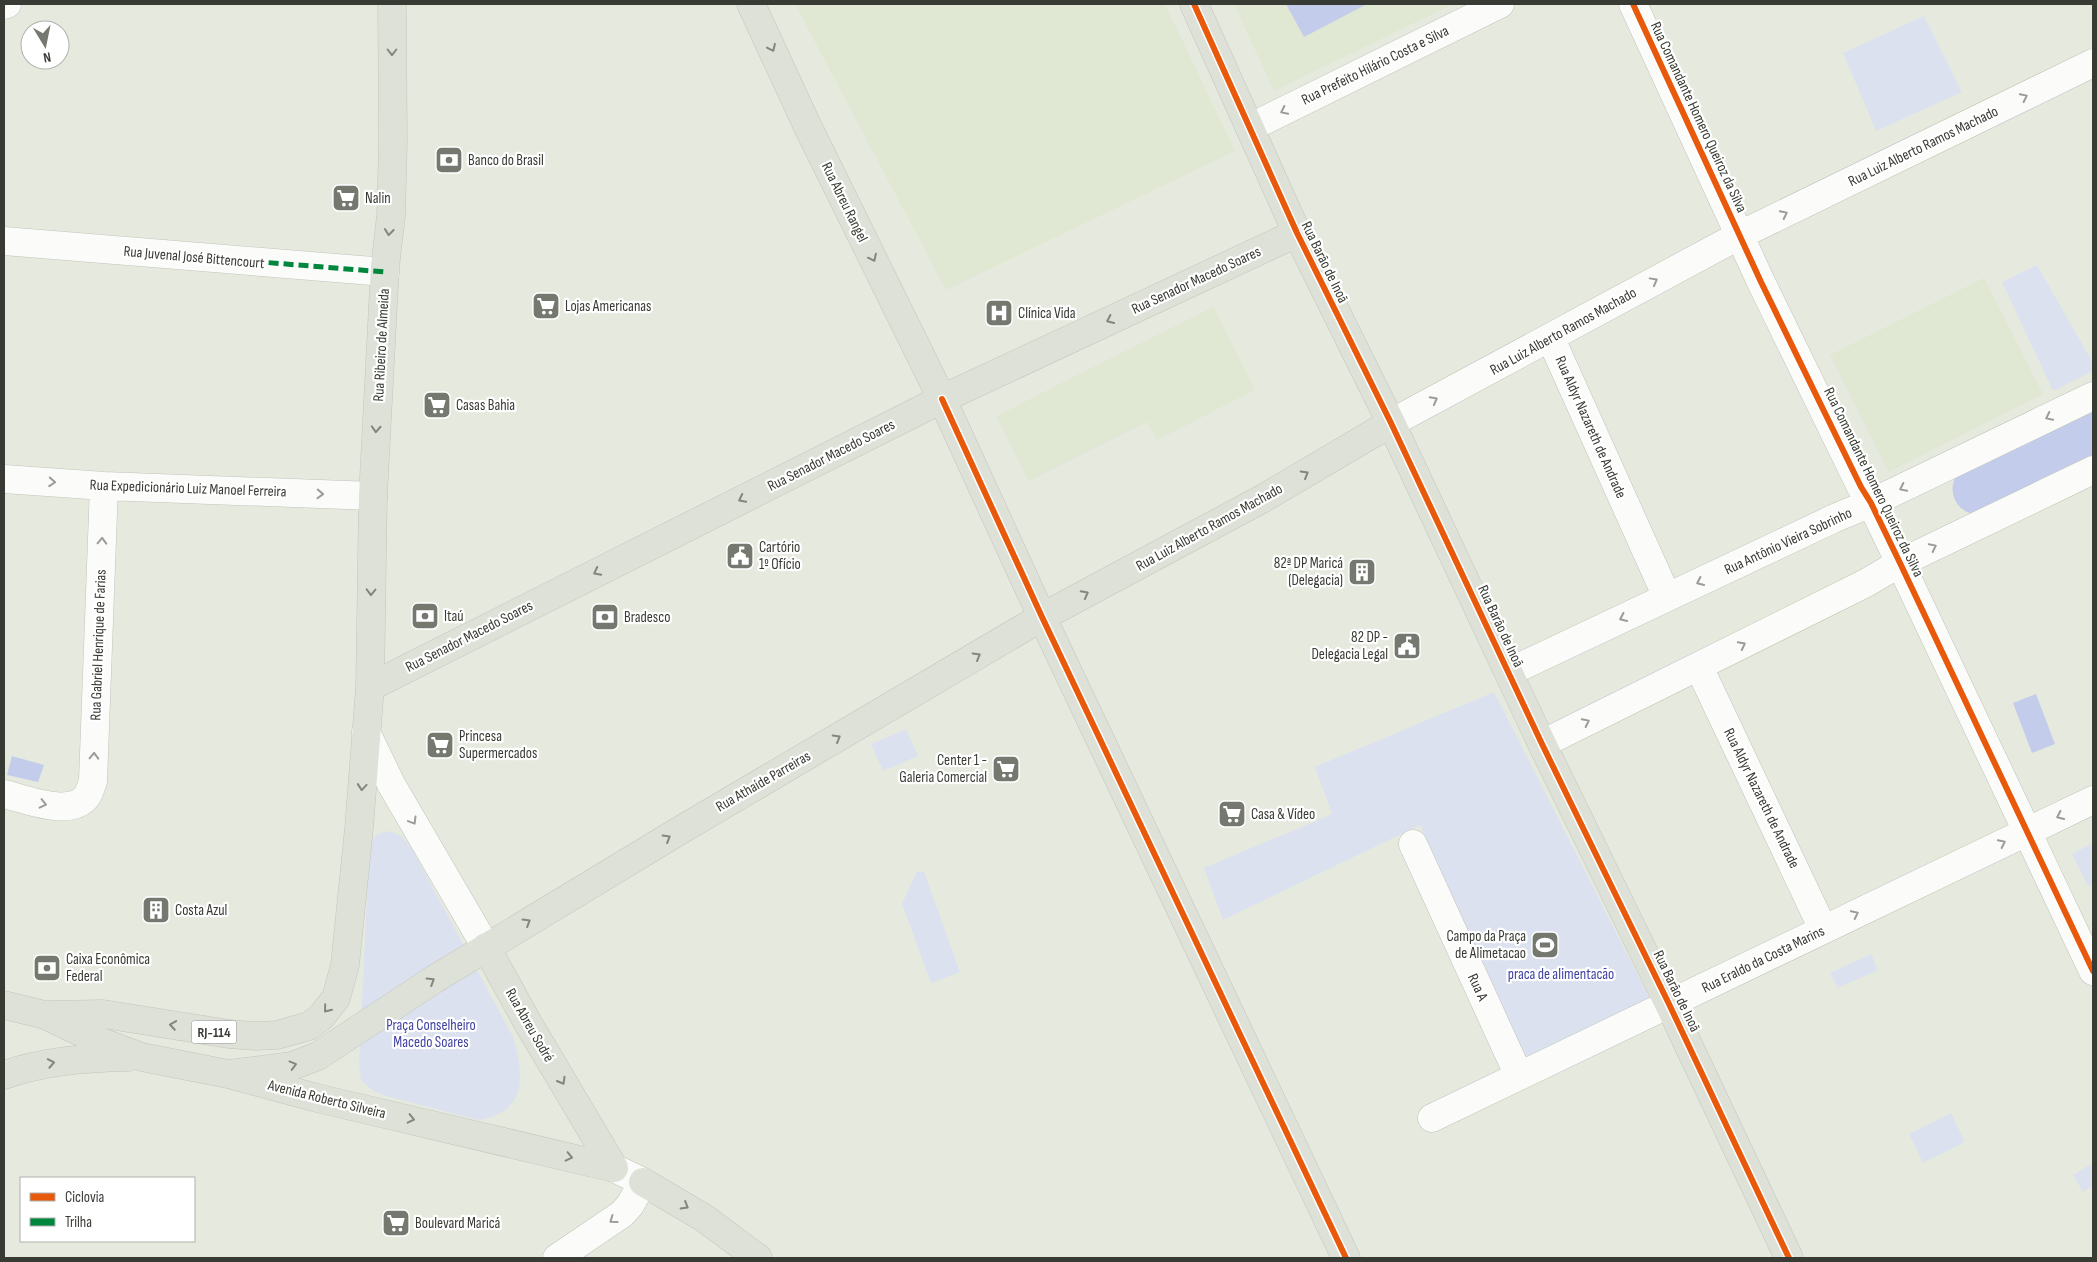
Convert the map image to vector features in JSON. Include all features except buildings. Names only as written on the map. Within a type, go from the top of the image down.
[{"type":"main road","name":"Rua Ribeiro de Almeida","points":[[370,686],[373,496],[393,142],[392,4]]},
{"type":"main road","name":"Rua Abreu Rangel","points":[[751,4],[806,123],[942,399],[1042,618],[1346,1258]]},
{"type":"main road","name":"Rua Barão de Inoã","points":[[1194,4],[1251,127],[1297,234],[1391,424],[1542,744],[1669,1004],[1789,1258]]},
{"type":"main road","name":"Rua Senador Macedo Soares","points":[[370,686],[942,399],[1297,234]]},
{"type":"main road","name":"Rua Luiz Alberto Ramos Machado","points":[[1042,618],[1262,499],[1391,424]]},
{"type":"main road","name":"Rua Athaíde Parreiras","points":[[486,947],[679,831],[1042,618]]},
{"type":"main road","name":"RJ-114","points":[[366,732],[370,686]]},
{"type":"main road","name":"Avenida Roberto Silveira","points":[[45,1015],[103,1014],[229,1034],[256,1036],[277,1035],[309,1026],[321,1017],[336,998],[344,965],[366,732]]},
{"type":"main road","points":[[228,1074],[292,1066],[318,1056],[486,947]]},
{"type":"main road","name":"Rua Abreu Sodré","points":[[486,947],[614,1168]]},
{"type":"main road","name":"Avenida Roberto Silveira","points":[[4,1005],[45,1015],[99,1041],[142,1057],[228,1074],[317,1098],[614,1168]]},
{"type":"main road","points":[[4,1075],[62,1061],[142,1057]]},
{"type":"main road","points":[[642,1182],[704,1218],[758,1258]]},
{"type":"street","name":"Rua Prefeito Hilário Costa e Silva","points":[[1251,127],[1500,4]]},
{"type":"street","name":"Rua Comandante Homero Queiroz da Silva","points":[[1633,4],[1740,235],[1860,487],[1871,503],[1900,563],[2093,971]]},
{"type":"street","name":"Rua Luiz Alberto Ramos Machado","points":[[1391,424],[1740,235],[2093,63]]},
{"type":"street","name":"Rua Juvenal José Bittencourt","points":[[4,241],[385,272]]},
{"type":"street","name":"Rua Aldyr Nazareth de Andrade","points":[[1551,339],[1668,598]]},
{"type":"street","name":"Rua Antônio Vieira Sobrinho","points":[[1509,672],[1835,518],[1871,503],[2093,396]]},
{"type":"street","points":[[1542,744],[1866,583],[1900,563],[2093,470]]},
{"type":"street","name":"Rua Expedicionário Luiz Manoel Ferreira","points":[[4,479],[104,486],[373,496]]},
{"type":"street","name":"Rua Gabriel Henrique de Farias","points":[[4,794],[63,808],[74,806],[82,801],[88,795],[93,781],[104,486]]},
{"type":"street","name":"Rua Aldyr Nazareth de Andrade","points":[[1699,667],[1823,930]]},
{"type":"street","name":"Rua Abreu Sodré","points":[[366,732],[391,784],[486,947]]},
{"type":"street","name":"Rua Eraldo da Costa Marins","points":[[1432,1118],[2093,800]]},
{"type":"street","name":"Rua A","points":[[1413,844],[1520,1076]]},
{"type":"street","points":[[556,1258],[622,1214],[630,1205],[642,1182],[614,1168]]},
{"type":"shaded area","points":[[795,4],[1165,4],[1235,151],[946,290]]},
{"type":"shaded area","points":[[1234,4],[1453,4],[1274,91]]},
{"type":"shaded area","points":[[1984,278],[2043,394],[1889,472],[1830,355]]},
{"type":"shaded area","points":[[1213,307],[1255,390],[1157,440],[1147,422],[1029,481],[996,416]]},
{"type":"green space","points":[[1924,16],[1962,92],[1876,131],[1843,53]]},
{"type":"green space","points":[[2037,265],[2093,363],[2093,371],[2053,391],[2002,282]]},
{"type":"green space","name":"praca de alimentacão","points":[[1494,692],[1654,1007],[1528,1070],[1420,825],[1223,920],[1204,868],[1332,814],[1315,767]]},
{"type":"green space","points":[[906,729],[918,756],[883,771],[871,744]]},
{"type":"green space","name":"Praça Conselheiro Macedo Soares","points":[[389,831],[401,836],[412,849],[513,1037],[520,1065],[518,1090],[514,1101],[495,1116],[479,1120],[386,1096],[374,1092],[361,1080],[359,1064],[369,854],[376,835]]},
{"type":"green space","points":[[2093,843],[2093,883],[2088,886],[2072,854]]},
{"type":"green space","points":[[917,871],[924,872],[960,972],[931,983],[902,904]]},
{"type":"green space","points":[[1871,954],[1878,970],[1838,988],[1830,973]]},
{"type":"green space","points":[[1951,1113],[1965,1142],[1923,1163],[1909,1134]]},
{"type":"green space","points":[[2093,1163],[2093,1186],[2083,1192],[2073,1175]]},
{"type":"water","points":[[1286,4],[1367,4],[1304,37]]},
{"type":"water","points":[[2036,694],[2055,744],[2032,753],[2013,703]]},
{"type":"water","points":[[12,756],[44,765],[38,782],[7,775]]},
{"type":"waterway","points":[[1978,489],[2093,434]]},
{"type":"marked path","points":[[149,253],[385,272]]},
{"type":"cycle path","points":[[1194,4],[1297,233],[1391,423],[1542,744],[1669,1004],[1789,1258]]},
{"type":"cycle path","points":[[1633,4],[1761,282],[1900,563],[2093,971]]},
{"type":"cycle path","points":[[942,399],[1042,617],[1346,1258]]},
{"type":"place","name":"Banco do Brasil","points":[[449,160]]},
{"type":"place","name":"Nalin","points":[[346,198]]},
{"type":"place","name":"Lojas Americanas","points":[[546,306]]},
{"type":"place","name":"Clínica Vida","points":[[999,313]]},
{"type":"place","name":"Casas Bahia","points":[[437,405]]},
{"type":"place","name":"Cartório 1º Ofício","points":[[740,556]]},
{"type":"place","name":"82ª DP Maricá (Delegacia)","points":[[1362,572]]},
{"type":"place","name":"Itaú","points":[[425,616]]},
{"type":"place","name":"Bradesco","points":[[605,617]]},
{"type":"place","name":"82 DP - Delegacia Legal","points":[[1407,646]]},
{"type":"place","name":"Princesa Supermercados","points":[[440,745]]},
{"type":"place","name":"Center 1 - Galeria Comercial","points":[[1006,769]]},
{"type":"place","name":"Casa & Vídeo","points":[[1232,814]]},
{"type":"place","name":"Costa Azul","points":[[156,910]]},
{"type":"place","name":"Campo da Praça de Alimetacao","points":[[1545,945]]},
{"type":"place","name":"Caixa Econômica Federal","points":[[47,968]]},
{"type":"place","name":"Boulevard Maricá","points":[[396,1223]]}]
